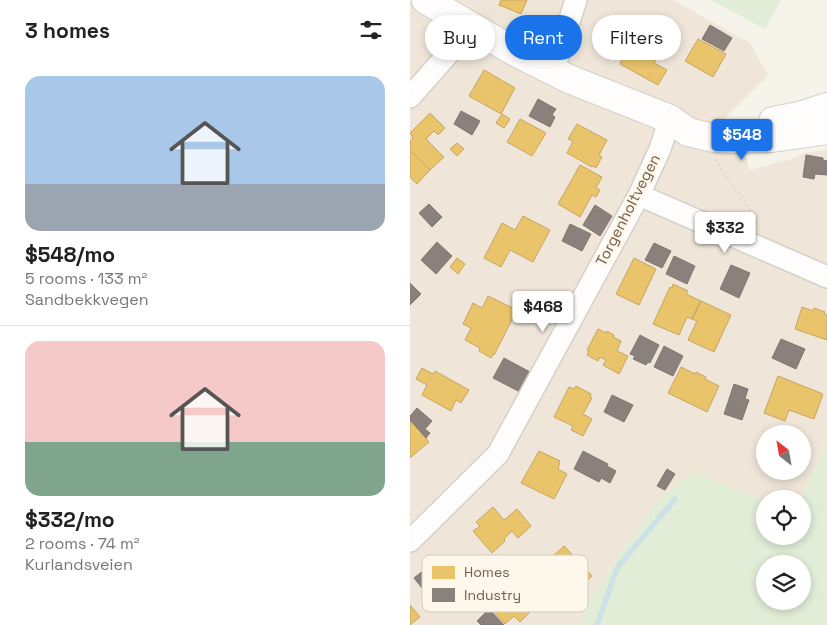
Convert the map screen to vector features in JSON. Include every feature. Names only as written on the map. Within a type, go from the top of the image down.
[{"type":"main road","points":[[426,0],[451,15]]},
{"type":"main road","points":[[495,40],[553,71],[594,90],[670,120],[688,132],[713,138],[755,139],[827,130]]},
{"type":"main road","points":[[670,120],[691,118],[717,122],[754,124],[785,119],[827,107]]},
{"type":"street","points":[[553,71],[576,0]]},
{"type":"street","points":[[410,97],[443,60]]},
{"type":"street","name":"Torgenholtvegen","points":[[410,541],[498,454],[639,195],[660,149],[670,120]]},
{"type":"street","points":[[639,195],[827,278]]},
{"type":"path","points":[[713,138],[715,157],[719,167],[738,190],[754,218],[758,234],[756,247]]},
{"type":"shaded area","points":[[410,0],[673,0],[750,43],[768,75],[718,125],[743,151],[750,170],[791,159],[805,153],[827,150],[827,443],[811,476],[811,425],[756,425],[756,480],[809,480],[804,490],[756,490],[756,497],[692,472],[656,503],[633,533],[588,603],[588,555],[422,555],[422,612],[585,612],[581,625],[410,625]]},
{"type":"green space","points":[[711,0],[781,0],[765,29]]},
{"type":"green space","points":[[827,443],[827,625],[581,625],[585,612],[588,612],[588,603],[633,533],[656,503],[692,472],[756,497],[756,545],[811,545],[811,490],[804,490],[809,480],[811,480],[811,476]]},
{"type":"building: Homes","points":[[501,0],[527,0],[521,14],[499,5]]},
{"type":"building: Homes","points":[[698,39],[726,54],[713,77],[685,61]]},
{"type":"building: Homes","points":[[622,60],[656,60],[654,63],[667,70],[658,85],[620,64]]},
{"type":"building: Homes","points":[[484,70],[515,88],[501,114],[469,96]]},
{"type":"building: Homes","points":[[430,113],[445,128],[438,135],[434,131],[426,139],[444,157],[430,170],[410,150],[410,141],[413,138],[410,133]]},
{"type":"building: Homes","points":[[502,114],[510,119],[504,128],[496,123]]},
{"type":"building: Homes","points":[[520,119],[546,133],[532,156],[507,142]]},
{"type":"building: Homes","points":[[577,124],[607,140],[599,155],[602,157],[596,168],[567,153],[573,141],[568,139]]},
{"type":"building: Homes","points":[[457,143],[464,149],[457,156],[450,149]]},
{"type":"building: Homes","points":[[410,150],[430,170],[417,184],[410,177]]},
{"type":"building: Homes","points":[[580,165],[602,177],[596,188],[600,190],[596,197],[592,195],[580,217],[558,204]]},
{"type":"building: Homes","points":[[523,216],[550,230],[533,262],[510,250],[501,267],[484,258],[502,223],[515,230]]},
{"type":"building: Homes","points":[[457,258],[465,264],[458,274],[450,267]]},
{"type":"building: Homes","points":[[634,258],[656,269],[639,305],[616,294]]},
{"type":"building: Homes","points":[[673,284],[688,291],[686,294],[701,301],[692,319],[687,317],[679,335],[653,324]]},
{"type":"building: Homes","points":[[488,296],[517,310],[491,358],[479,351],[480,348],[465,340],[471,328],[463,324],[473,303],[482,308]]},
{"type":"building: Homes","points":[[701,301],[731,315],[714,352],[688,340],[697,321],[692,319]]},
{"type":"building: Homes","points":[[802,307],[813,311],[814,308],[825,312],[824,314],[827,315],[827,340],[795,329]]},
{"type":"building: Homes","points":[[598,329],[606,333],[607,331],[621,341],[617,351],[628,356],[619,374],[603,365],[606,360],[600,357],[598,361],[587,355],[589,351],[587,350]]},
{"type":"building: Homes","points":[[681,367],[706,377],[705,379],[719,386],[707,412],[668,393]]},
{"type":"building: Homes","points":[[422,368],[433,374],[435,371],[469,390],[461,403],[456,400],[451,411],[422,395],[427,385],[416,379]]},
{"type":"building: Homes","points":[[778,376],[823,394],[814,419],[789,410],[785,421],[764,413]]},
{"type":"building: Homes","points":[[576,386],[591,394],[590,397],[592,398],[583,414],[592,419],[583,436],[571,430],[573,426],[554,417],[569,387],[574,389]]},
{"type":"building: Homes","points":[[412,421],[429,442],[410,458],[410,422]]},
{"type":"building: Homes","points":[[539,451],[560,461],[558,469],[567,474],[554,499],[521,483]]},
{"type":"building: Homes","points":[[493,507],[504,520],[517,509],[531,526],[518,538],[512,531],[504,539],[505,541],[492,553],[473,531],[480,526],[476,522]]},
{"type":"building: Homes","points":[[564,546],[572,555],[554,555]]},
{"type":"building: Homes","points":[[588,572],[592,576],[588,580]]},
{"type":"building: Homes","points":[[410,605],[420,617],[410,625]]},
{"type":"building: Homes","points":[[494,612],[530,612],[520,622],[514,616],[505,624]]},
{"type":"building: Industry","points":[[710,25],[732,38],[724,51],[702,39]]},
{"type":"building: Industry","points":[[538,99],[556,109],[552,115],[555,117],[550,127],[529,116]]},
{"type":"building: Industry","points":[[461,111],[480,121],[472,135],[454,124]]},
{"type":"building: Industry","points":[[806,155],[823,158],[823,160],[827,161],[827,175],[815,174],[814,179],[803,177]]},
{"type":"building: Industry","points":[[429,204],[442,217],[432,227],[419,213]]},
{"type":"building: Industry","points":[[595,205],[612,216],[600,236],[583,225]]},
{"type":"building: Industry","points":[[570,224],[591,234],[582,251],[562,241]]},
{"type":"building: Industry","points":[[437,242],[452,256],[436,274],[421,260]]},
{"type":"building: Industry","points":[[654,243],[671,251],[662,268],[645,260]]},
{"type":"building: Industry","points":[[674,256],[695,266],[687,284],[666,274]]},
{"type":"building: Industry","points":[[731,265],[750,273],[739,298],[720,289]]},
{"type":"building: Industry","points":[[410,283],[421,294],[410,305]]},
{"type":"building: Industry","points":[[640,335],[659,345],[650,363],[648,362],[646,365],[633,359],[635,356],[630,354]]},
{"type":"building: Industry","points":[[781,339],[805,349],[796,369],[772,358]]},
{"type":"building: Industry","points":[[664,346],[683,356],[673,376],[654,367]]},
{"type":"building: Industry","points":[[504,358],[532,373],[522,393],[493,378]]},
{"type":"building: Industry","points":[[734,384],[748,389],[745,399],[749,400],[742,420],[724,414]]},
{"type":"building: Industry","points":[[612,395],[633,405],[624,422],[604,412]]},
{"type":"building: Industry","points":[[417,408],[432,421],[425,429],[430,433],[426,438],[410,420],[410,416]]},
{"type":"building: Industry","points":[[583,451],[608,464],[607,466],[616,471],[610,483],[601,478],[599,482],[574,469]]},
{"type":"building: Industry","points":[[667,469],[675,474],[665,490],[657,486]]},
{"type":"building: Industry","points":[[422,572],[422,588],[414,578]]},
{"type":"building: Industry","points":[[486,612],[492,612],[504,625],[481,625],[477,621]]},
{"type":"waterway","points":[[597,625],[617,568],[675,499]]}]
